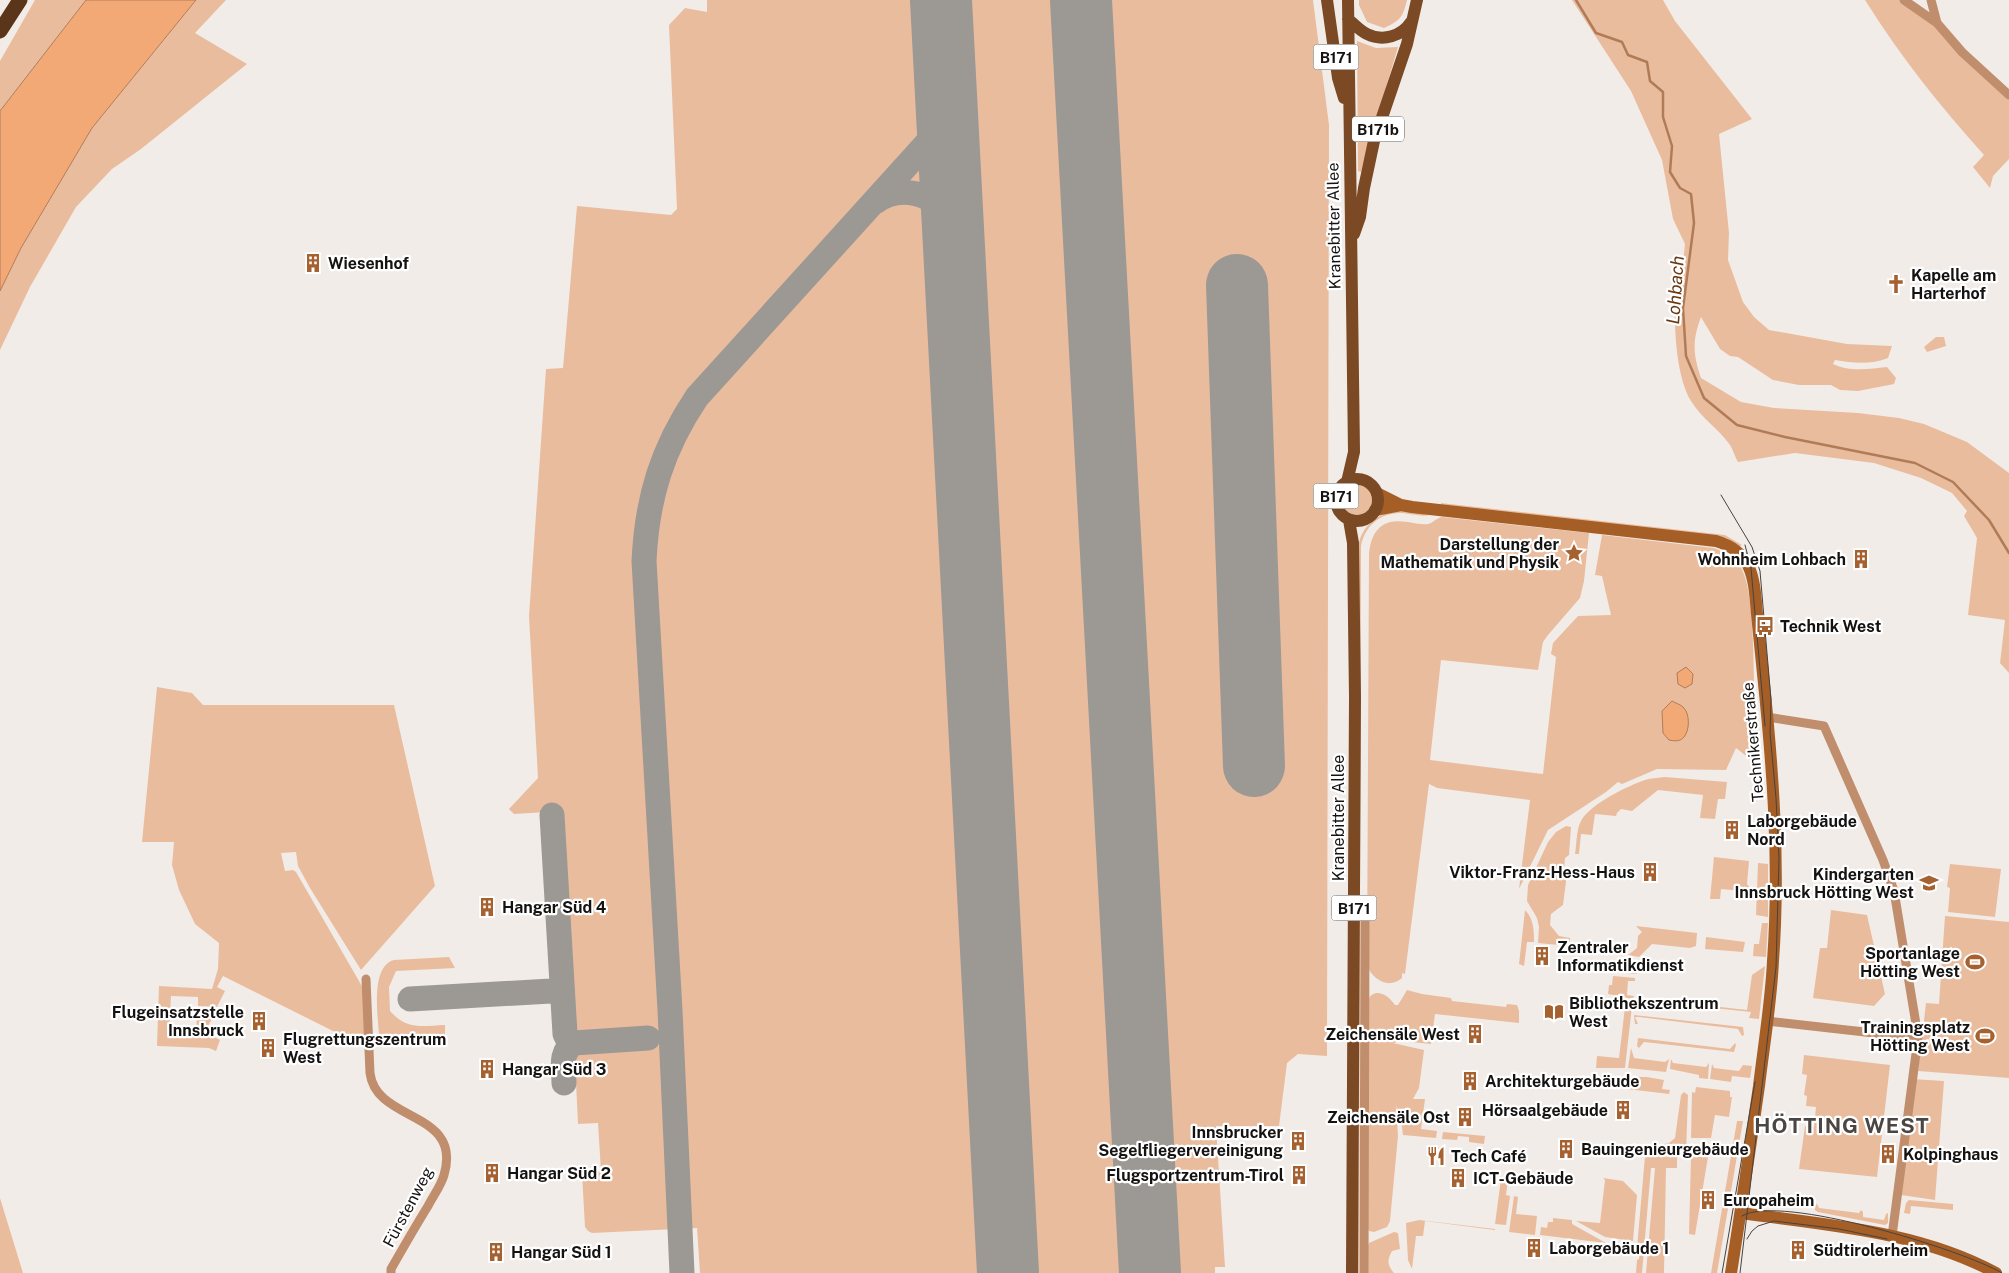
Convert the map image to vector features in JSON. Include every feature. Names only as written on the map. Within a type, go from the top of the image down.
[{"type":"highway","points":[[0,31],[20,0]]},
{"type":"main road","name":"B171","points":[[1328,0],[1338,78],[1349,113]]},
{"type":"main road","name":"Kranebitter Allee","points":[[1347,482],[1354,452],[1348,0]]},
{"type":"main road","name":"B171b","points":[[1351,244],[1360,217],[1374,141],[1407,44],[1417,0]]},
{"type":"main road","name":"B171b","points":[[1348,19],[1367,34],[1385,38],[1402,32],[1413,16]]},
{"type":"main road","name":"Kranebitter Allee","points":[[1354,452],[1364,480]]},
{"type":"main road","name":"B171","points":[[1355,479],[1364,480],[1377,493],[1378,499],[1375,510],[1363,521],[1349,520],[1339,512],[1336,504],[1338,491],[1347,482],[1355,479]]},
{"type":"main road","name":"Kranebitter Allee","points":[[1349,520],[1353,544],[1355,735],[1352,1273]]},
{"type":"main road","name":"Kranebitter Allee","points":[[1353,544],[1363,521]]},
{"type":"street","points":[[1904,0],[1937,23],[1968,58],[2009,95]]},
{"type":"street","points":[[1930,0],[1937,23]]},
{"type":"street","name":"Technikerstraße","points":[[1377,493],[1401,505]]},
{"type":"street","name":"Technikerstraße","points":[[1375,510],[1401,505],[1710,540],[1730,547],[1743,558],[1753,577],[1767,717],[1776,858],[1774,957],[1741,1213],[1731,1273]]},
{"type":"street","points":[[1767,717],[1824,726],[1883,860],[1894,891],[1918,1038],[1892,1236]]},
{"type":"street","points":[[1364,1273],[1365,921]]},
{"type":"street","name":"Fürstenweg","points":[[366,980],[370,1072],[373,1082],[384,1099],[437,1131],[444,1143],[446,1158],[443,1180],[391,1269],[391,1273]]},
{"type":"street","points":[[1767,1021],[1918,1038]]},
{"type":"street","points":[[1741,1213],[1850,1228],[1892,1236],[1955,1255],[1996,1273]]},
{"type":"shaded area","points":[[35,0],[86,0],[0,111],[0,61]]},
{"type":"shaded area","points":[[86,0],[196,0],[92,128],[21,248],[0,291],[0,111]]},
{"type":"shaded area","points":[[196,0],[226,0],[195,33],[247,64],[141,149],[112,169],[76,207],[30,287],[0,350],[0,291],[21,248],[92,128]]},
{"type":"shaded area","points":[[707,0],[1313,0],[1329,125],[1327,1056],[1298,1054],[1287,1063],[1279,1126],[1216,1126],[1225,1267],[1215,1267],[1215,1273],[700,1273],[697,1228],[592,1233],[585,1227],[582,1174],[601,1171],[598,1123],[578,1124],[563,811],[514,814],[509,809],[538,778],[529,616],[546,369],[563,368],[577,206],[671,215],[677,209],[669,25],[685,8],[707,12]]},
{"type":"shaded area","points":[[1359,0],[1407,0],[1400,18],[1384,28],[1367,22],[1359,5]]},
{"type":"shaded area","points":[[1572,0],[1663,0],[1675,21],[1752,119],[1719,134],[1729,233],[1728,260],[1743,302],[1754,317],[1769,330],[1847,344],[1892,346],[1888,358],[1882,360],[1861,363],[1835,360],[1833,364],[1853,369],[1887,367],[1896,378],[1894,384],[1858,391],[1840,390],[1831,385],[1799,385],[1773,380],[1738,357],[1730,356],[1720,349],[1701,317],[1696,333],[1695,348],[1696,362],[1701,378],[1741,402],[1774,408],[1858,413],[1899,418],[1924,424],[1967,442],[2009,473],[2009,673],[2000,663],[2005,620],[1968,615],[1977,538],[1964,516],[1967,511],[1952,493],[1921,478],[1874,463],[1795,453],[1738,462],[1726,439],[1700,413],[1691,401],[1681,375],[1675,327],[1675,283],[1681,281],[1685,244],[1673,219],[1662,160],[1631,91]]},
{"type":"shaded area","points":[[1865,0],[1904,0],[1937,23],[2009,95],[2009,159],[1993,176],[1990,188],[1973,167],[1984,155],[1921,80]]},
{"type":"shaded area","points":[[1357,41],[1376,48],[1398,47],[1361,172],[1358,171]]},
{"type":"shaded area","points":[[1936,337],[1944,337],[1946,346],[1927,352],[1924,347]]},
{"type":"shaded area","points":[[1357,485],[1368,489],[1372,500],[1368,511],[1357,515],[1346,511],[1342,500],[1346,489]]},
{"type":"shaded area","points":[[1441,503],[1725,535],[1742,545],[1740,546],[1718,536],[1441,505]]},
{"type":"shaded area","points":[[1397,510],[1430,515],[1420,516],[1394,513],[1387,515],[1370,527],[1361,547],[1359,1273],[1356,1273],[1358,547],[1363,533],[1371,522],[1376,518]]},
{"type":"shaded area","points":[[1442,517],[1589,533],[1584,581],[1580,598],[1543,642],[1538,670],[1441,660],[1430,760],[1543,774],[1556,657],[1551,654],[1553,643],[1578,616],[1611,615],[1602,576],[1595,575],[1602,535],[1714,548],[1729,556],[1741,568],[1746,580],[1749,597],[1753,637],[1755,712],[1763,769],[1736,748],[1726,770],[1657,769],[1622,784],[1618,782],[1548,830],[1519,889],[1530,800],[1437,788],[1429,784],[1405,974],[1402,973],[1402,978],[1397,981],[1386,983],[1377,979],[1367,966],[1369,553],[1376,531],[1386,523],[1400,521],[1426,524]]},
{"type":"shaded area","points":[[1686,667],[1693,674],[1692,684],[1685,688],[1678,684],[1677,673]]},
{"type":"shaded area","points":[[157,687],[192,693],[203,705],[394,705],[435,886],[361,970],[310,888],[298,866],[296,852],[281,853],[285,871],[293,870],[296,872],[363,988],[367,1048],[223,976],[217,987],[225,991],[217,1007],[198,1006],[198,997],[171,996],[169,1035],[196,1037],[197,1011],[216,1011],[205,1032],[220,1040],[216,1051],[209,1048],[157,1046],[159,986],[212,989],[218,969],[219,943],[195,924],[179,890],[172,865],[174,842],[142,842]]},
{"type":"shaded area","points":[[1672,701],[1683,707],[1688,717],[1686,734],[1681,740],[1677,741],[1669,740],[1663,733],[1662,711]]},
{"type":"shaded area","points":[[1665,777],[1727,782],[1725,799],[1718,799],[1715,819],[1700,818],[1703,795],[1658,790],[1632,811],[1621,809],[1616,816],[1595,814],[1592,835],[1581,834],[1579,854],[1575,854],[1580,823],[1594,807],[1620,791],[1638,783]]},
{"type":"shaded area","points":[[1566,826],[1571,827],[1569,855],[1565,858],[1564,869],[1567,874],[1563,905],[1551,914],[1550,925],[1559,936],[1570,938],[1569,946],[1538,943],[1539,927],[1537,918],[1527,901],[1528,885],[1548,842],[1556,832]]},
{"type":"shaded area","points":[[1714,857],[1749,861],[1747,884],[1753,892],[1721,889],[1720,899],[1710,899]]},
{"type":"shaded area","points":[[1758,863],[1768,864],[1768,917],[1756,915]]},
{"type":"shaded area","points":[[1950,864],[2001,869],[1995,917],[1948,912],[1950,888],[1947,887]]},
{"type":"shaded area","points":[[1525,910],[1532,921],[1534,942],[1527,942],[1524,966],[1519,964]]},
{"type":"shaded area","points":[[1831,910],[1867,915],[1885,994],[1874,1006],[1813,998],[1820,948],[1827,948]]},
{"type":"shaded area","name":"Sportanlage Hötting West","points":[[1945,916],[2009,922],[2009,1078],[1918,1071],[1926,1003],[1939,1004]]},
{"type":"shaded area","points":[[1762,923],[1768,923],[1766,957],[1753,956],[1754,944],[1759,944]]},
{"type":"shaded area","points":[[1636,926],[1697,933],[1696,946],[1690,948],[1652,944],[1639,957],[1628,955],[1637,948],[1638,936],[1642,932]]},
{"type":"shaded area","points":[[1706,937],[1745,942],[1743,952],[1705,949]]},
{"type":"shaded area","points":[[449,957],[455,968],[396,971],[389,987],[390,1011],[396,1017],[414,1026],[445,1025],[445,1041],[388,1045],[382,1041],[379,1035],[377,993],[381,972],[386,964],[394,960]]},
{"type":"shaded area","points":[[1589,960],[1634,965],[1637,967],[1637,974],[1614,972],[1614,965],[1589,962]]},
{"type":"shaded area","points":[[1765,966],[1759,1019],[1749,1018],[1751,1012],[1667,1003],[1665,1009],[1668,994],[1667,1001],[1747,1010],[1752,975]]},
{"type":"shaded area","points":[[1613,976],[1635,978],[1635,981],[1628,981],[1627,995],[1634,996],[1633,999],[1608,994]]},
{"type":"shaded area","points":[[1407,990],[1451,998],[1452,1001],[1506,1007],[1507,1004],[1517,1005],[1519,1023],[1435,1014],[1431,1044],[1402,1041],[1393,1043],[1424,1050],[1419,1088],[1413,1099],[1425,1099],[1421,1129],[1437,1131],[1436,1138],[1403,1135],[1401,1120],[1408,1107],[1399,1119],[1396,1105],[1398,1136],[1390,1221],[1387,1227],[1374,1232],[1369,1231],[1367,1227],[1367,1002],[1373,994],[1381,993],[1395,1005],[1398,1005]]},
{"type":"shaded area","points":[[1626,1005],[1632,1006],[1625,1068],[1596,1068],[1597,1056],[1619,1058]]},
{"type":"shaded area","points":[[1634,1015],[1743,1027],[1744,1035],[1742,1036],[1738,1029],[1639,1017],[1635,1017],[1638,1024],[1635,1024]]},
{"type":"shaded area","points":[[1638,1038],[1730,1049],[1735,1043],[1736,1045],[1734,1052],[1644,1042],[1639,1048],[1637,1046]]},
{"type":"shaded area","points":[[1631,1048],[1634,1058],[1665,1062],[1669,1059],[1666,1072],[1628,1068]]},
{"type":"shaded area","points":[[1804,1055],[1890,1065],[1877,1177],[1799,1169],[1805,1126],[1814,1127],[1816,1107],[1806,1106],[1807,1096],[1804,1095],[1807,1075],[1802,1074]]},
{"type":"shaded area","points":[[1671,1059],[1673,1063],[1706,1067],[1709,1063],[1708,1079],[1699,1078],[1699,1075],[1670,1069]]},
{"type":"shaded area","points":[[1712,1064],[1714,1068],[1739,1071],[1743,1065],[1752,1066],[1750,1078],[1732,1076],[1731,1082],[1710,1079]]},
{"type":"shaded area","points":[[1595,1076],[1647,1077],[1664,1080],[1662,1089],[1670,1090],[1669,1094],[1594,1085]]},
{"type":"shaded area","points":[[1912,1079],[1944,1081],[1935,1200],[1901,1195]]},
{"type":"shaded area","points":[[1696,1087],[1730,1091],[1730,1097],[1732,1097],[1729,1117],[1715,1115],[1711,1138],[1691,1138],[1692,1092],[1695,1093]]},
{"type":"shaded area","points":[[1684,1092],[1688,1095],[1686,1154],[1647,1153],[1651,1147],[1669,1143],[1675,1138],[1681,1095]]},
{"type":"shaded area","points":[[1737,1121],[1743,1121],[1717,1273],[1711,1273]]},
{"type":"shaded area","points":[[1443,1132],[1485,1136],[1484,1144],[1469,1142],[1469,1137],[1458,1136],[1457,1140],[1442,1139]]},
{"type":"shaded area","points":[[1645,1156],[1677,1157],[1677,1168],[1666,1168],[1664,1273],[1646,1273],[1655,1168],[1651,1168],[1642,1273],[1636,1273],[1640,1248],[1637,1248]]},
{"type":"shaded area","points":[[1691,1157],[1708,1157],[1695,1235],[1689,1234]]},
{"type":"shaded area","points":[[1603,1178],[1623,1181],[1637,1195],[1633,1241],[1605,1237],[1576,1221],[1600,1223],[1605,1180]]},
{"type":"shaded area","points":[[1501,1179],[1508,1180],[1506,1195],[1510,1196],[1506,1225],[1495,1224]]},
{"type":"shaded area","points":[[1514,1196],[1518,1197],[1516,1214],[1537,1216],[1535,1235],[1509,1232]]},
{"type":"shaded area","points":[[0,1198],[23,1273],[0,1273]]},
{"type":"shaded area","points":[[1909,1200],[1953,1204],[1953,1210],[1911,1206],[1910,1214],[1904,1213],[1906,1203]]},
{"type":"shaded area","points":[[1817,1204],[1819,1208],[1859,1213],[1861,1210],[1863,1217],[1884,1220],[1888,1213],[1888,1223],[1885,1225],[1818,1212],[1815,1210],[1815,1205]]},
{"type":"shaded area","points":[[1553,1218],[1572,1220],[1572,1224],[1606,1243],[1540,1235],[1541,1227],[1547,1228],[1548,1222],[1553,1222]]},
{"type":"shaded area","points":[[1419,1220],[1495,1230],[1425,1221],[1423,1236],[1416,1236],[1412,1269],[1408,1260],[1406,1223]]},
{"type":"shaded area","points":[[1394,1232],[1398,1233],[1400,1249],[1392,1251],[1388,1262],[1394,1273],[1367,1273],[1367,1248],[1369,1243]]},
{"type":"waterway","name":"Lohbach","points":[[1576,0],[1596,33],[1622,42],[1628,55],[1647,62],[1650,81],[1663,92],[1663,117],[1672,146],[1670,172],[1680,188],[1691,194],[1694,223],[1683,308],[1686,356],[1704,398],[1737,425],[1785,437],[1915,463],[1953,482],[1989,520],[2009,553]]},
{"type":"taxiway","points":[[682,1273],[670,1010],[644,561],[653,495],[674,436],[697,397],[937,132],[944,118],[946,95]]},
{"type":"taxiway","points":[[875,202],[895,193],[906,192],[926,197],[943,211],[949,221],[954,241]]},
{"type":"taxiway","points":[[552,815],[565,1034],[568,1040],[574,1043]]},
{"type":"taxiway","points":[[410,999],[551,991]]},
{"type":"taxiway","points":[[564,1083],[564,1056],[569,1047],[574,1043],[648,1038]]},
{"type":"runway","points":[[941,0],[1008,1273]]},
{"type":"runway","points":[[1081,0],[1150,1273]]},
{"type":"runway","points":[[1237,285],[1254,766]]},
{"type":"tram line","points":[[1721,495],[1752,547],[1760,571],[1771,700],[1770,733],[1779,858],[1776,967],[1740,1273]]},
{"type":"tram line","points":[[1745,545],[1751,568],[1765,726]]},
{"type":"tram line","points":[[1722,1273],[1755,1082]]},
{"type":"tram line","points":[[1742,1216],[1762,1211],[1793,1212],[1831,1218],[1913,1239],[1950,1251],[2002,1273]]},
{"type":"tram line","points":[[1747,1239],[1758,1226],[1774,1221],[1839,1229],[1887,1239]]},
{"type":"place","name":"Wiesenhof","points":[[313,263]]},
{"type":"place","name":"Kapelle am Harterhof","points":[[1896,284]]},
{"type":"place","name":"Darstellung der Mathematik und Physik","points":[[1574,553]]},
{"type":"place","name":"Wohnheim Lohbach","points":[[1861,559]]},
{"type":"place","name":"Technik West","points":[[1765,626]]},
{"type":"place","name":"Laborgebäude Nord","points":[[1732,830]]},
{"type":"place","name":"Viktor-Franz-Hess-Haus","points":[[1650,872]]},
{"type":"place","name":"Kindergarten Innsbruck Hötting West","points":[[1929,883]]},
{"type":"place","name":"Hangar Süd 4","points":[[487,907]]},
{"type":"place","name":"Zentraler Informatikdienst","points":[[1542,956]]},
{"type":"place","name":"Sportanlage Hötting West","points":[[1975,962]]},
{"type":"place","name":"Bibliothekszentrum West","points":[[1554,1012]]},
{"type":"place","name":"Flugeinsatzstelle Innsbruck","points":[[259,1021]]},
{"type":"place","name":"Zeichensäle West","points":[[1475,1034]]},
{"type":"place","name":"Trainingsplatz Hötting West","points":[[1985,1036]]},
{"type":"place","name":"Flugrettungszentrum West","points":[[268,1048]]},
{"type":"place","name":"Hangar Süd 3","points":[[487,1069]]},
{"type":"place","name":"Architekturgebäude","points":[[1470,1081]]},
{"type":"place","name":"Hörsaalgebäude","points":[[1623,1110]]},
{"type":"place","name":"Zeichensäle Ost","points":[[1465,1117]]},
{"type":"place","name":"Innsbrucker Segelfliegervereinigung","points":[[1298,1141]]},
{"type":"place","name":"Bauingenieurgebäude","points":[[1566,1149]]},
{"type":"place","name":"Kolpinghaus","points":[[1888,1154]]},
{"type":"place","name":"Tech Café","points":[[1436,1156]]},
{"type":"place","name":"Hangar Süd 2","points":[[492,1173]]},
{"type":"place","name":"Flugsportzentrum-Tirol","points":[[1299,1175]]},
{"type":"place","name":"ICT-Gebäude","points":[[1458,1178]]},
{"type":"place","name":"Europaheim","points":[[1708,1200]]},
{"type":"place","name":"Laborgebäude 1","points":[[1534,1248]]},
{"type":"place","name":"Südtirolerheim","points":[[1798,1250]]},
{"type":"place","name":"Hangar Süd 1","points":[[496,1252]]},
{"type":"district","name":"HÖTTING WEST","points":[[1842,1125]]}]
